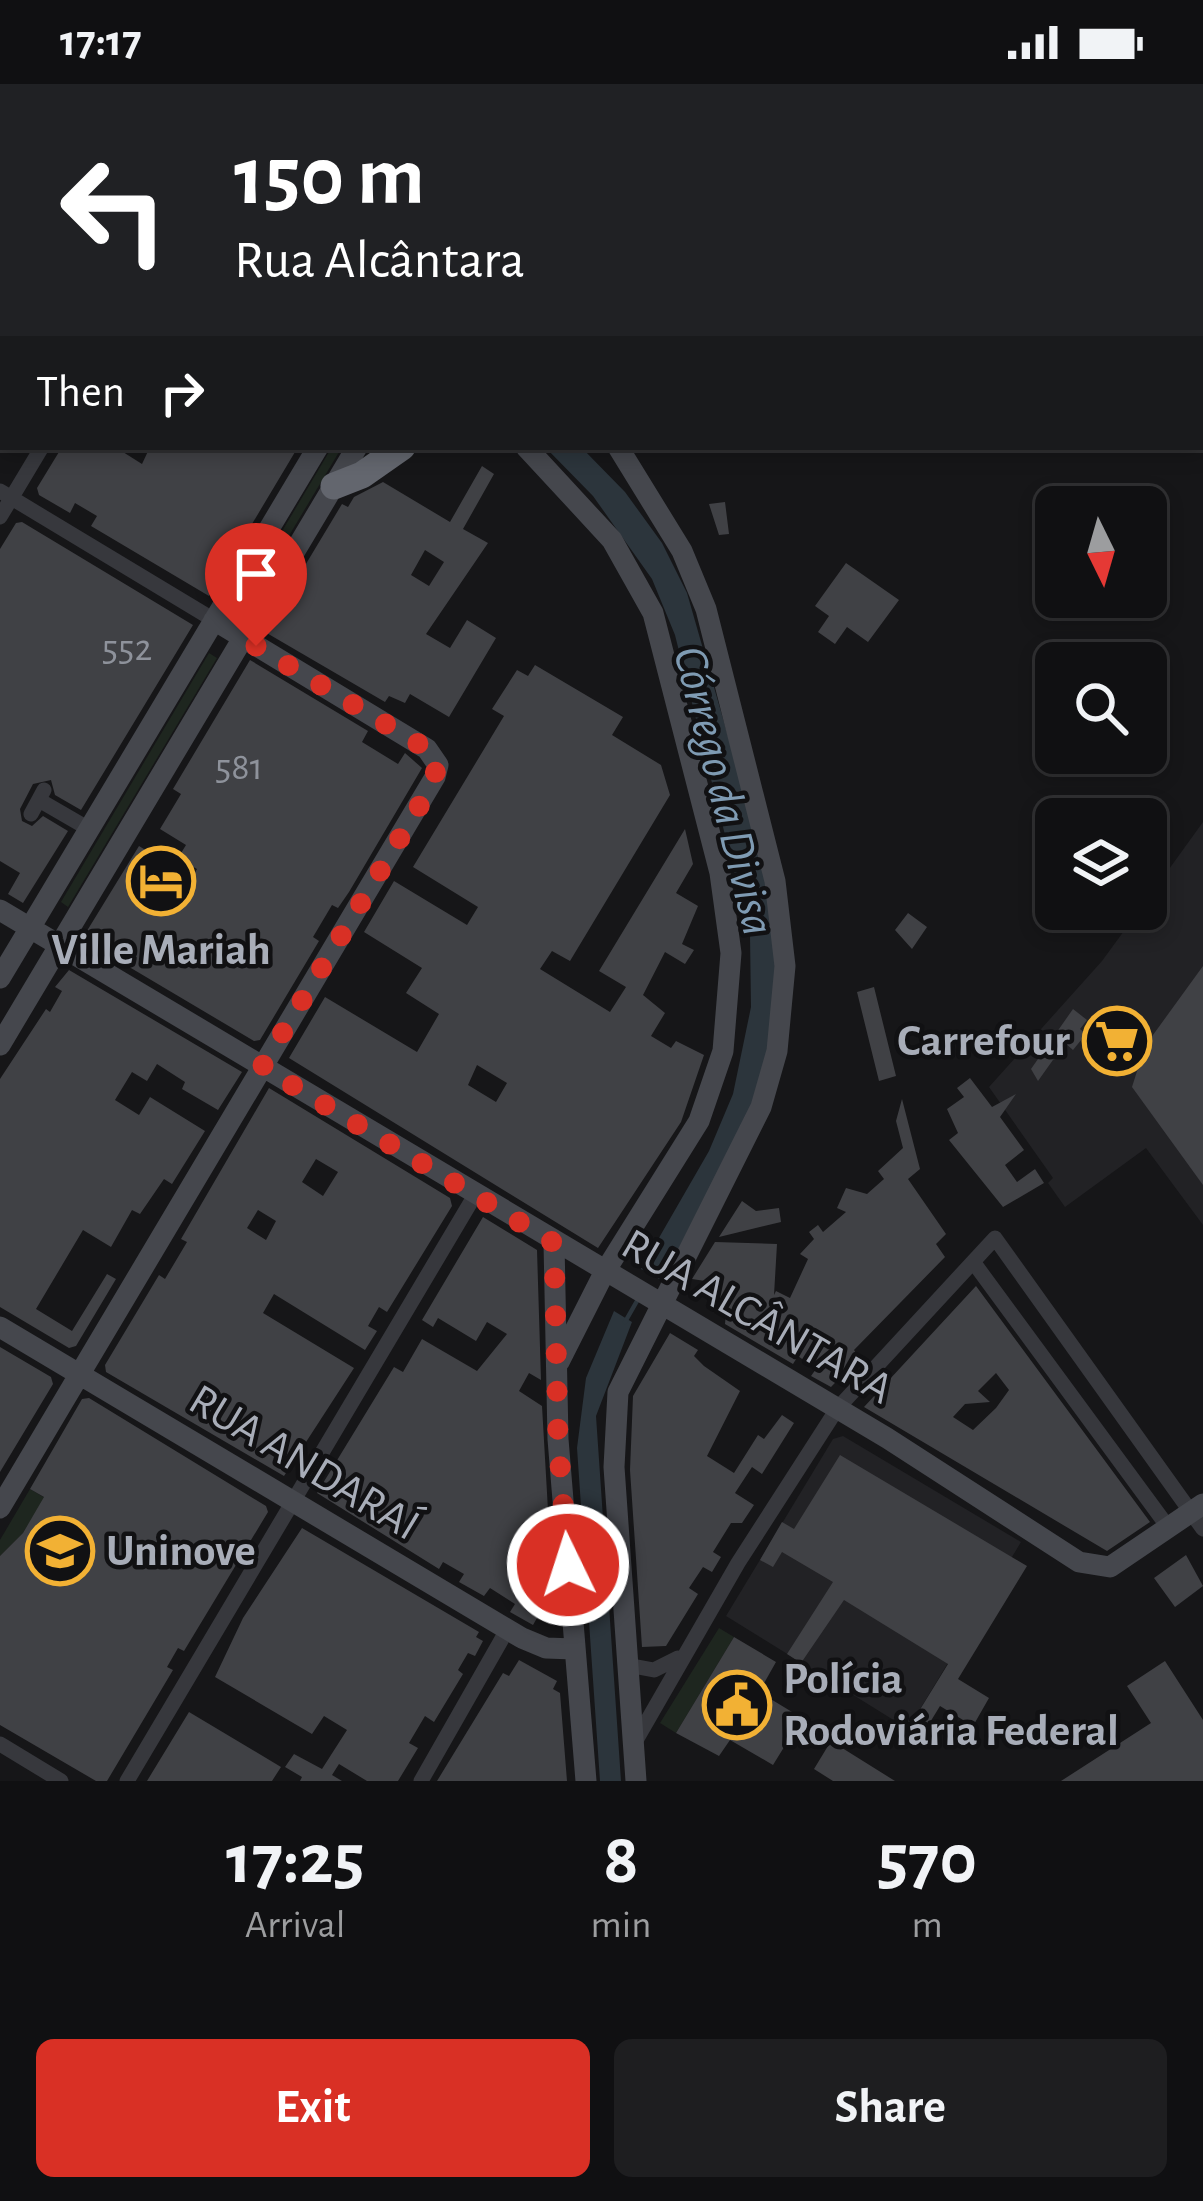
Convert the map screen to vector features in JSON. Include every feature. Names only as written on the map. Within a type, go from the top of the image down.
[{"type":"highway","points":[[334,486],[362,475],[398,450]]},
{"type":"main road","points":[[0,978],[315,450]]},
{"type":"main road","points":[[0,1045],[355,450]]},
{"type":"main road","points":[[528,450],[596,520],[628,562],[653,613],[720,873],[731,953],[723,1051],[699,1120],[612,1278],[559,1362]]},
{"type":"main road","points":[[620,450],[682,551],[706,609],[776,881],[785,966],[777,1051],[761,1106],[651,1302],[625,1371],[615,1419],[636,1781]]},
{"type":"main road","points":[[0,1508],[429,790],[438,765],[427,749],[214,620]]},
{"type":"main road","name":"RUA ALCÂNTARA","points":[[0,910],[837,1409],[1079,1562],[1103,1568],[1168,1527]]},
{"type":"main road","points":[[554,1243],[558,1439],[586,1781]]},
{"type":"main road","name":"RUA ANDARAÍ","points":[[0,1327],[507,1630],[546,1648],[574,1649]]},
{"type":"main road","points":[[1168,1527],[1199,1515]]},
{"type":"street","points":[[0,517],[6,494],[40,450]]},
{"type":"street","points":[[6,494],[214,620]]},
{"type":"street","points":[[38,801],[89,829]]},
{"type":"street","points":[[127,1781],[476,1195]]},
{"type":"street","points":[[634,1745],[681,1657],[837,1409],[994,1238],[1199,1515]]},
{"type":"street","points":[[974,1263],[1168,1527]]},
{"type":"street","points":[[421,1781],[507,1630]]},
{"type":"street","points":[[627,1665],[654,1670],[681,1657]]},
{"type":"street","points":[[0,1744],[61,1781]]},
{"type":"shaded area","points":[[330,450],[340,450],[247,606],[240,602]]},
{"type":"shaded area","points":[[209,653],[217,658],[68,907],[61,902]]},
{"type":"shaded area","name":"Carrefour","points":[[1203,822],[1203,1225],[1146,1148],[1065,1207],[1048,1183],[1053,1178],[989,1087],[1125,930],[1167,930],[1167,872]]},
{"type":"shaded area","points":[[843,1436],[1021,1542],[908,1729],[726,1616],[833,1439]]},
{"type":"shaded area","points":[[30,1489],[45,1498],[23,1533],[0,1556],[0,1540]]},
{"type":"shaded area","points":[[719,1628],[734,1637],[676,1733],[660,1723]]},
{"type":"water","points":[[548,450],[584,450],[625,492],[662,543],[687,593],[771,886],[779,989],[756,1111],[661,1280],[641,1269],[709,1151],[733,1094],[751,1007],[750,935],[675,635],[652,579],[593,496]]},
{"type":"water","points":[[614,1311],[632,1322],[596,1416],[621,1781],[600,1781],[577,1448],[586,1378]]},
{"type":"building","points":[[60,450],[124,450],[142,464],[149,450],[296,450],[209,596],[91,526],[97,516],[75,503],[70,513],[39,495],[37,488]]},
{"type":"building","points":[[482,466],[494,474],[463,529],[488,543],[426,634],[450,648],[467,620],[496,638],[449,717],[410,694],[405,703],[389,696],[385,702],[265,632],[342,504],[348,507],[354,497],[383,482],[450,522]],"holes":[[[425,550],[444,562],[429,586],[411,575]]]},
{"type":"building","points":[[725,502],[729,534],[719,535],[709,504]]},
{"type":"building","points":[[22,522],[193,625],[81,810],[55,795],[51,780],[33,784],[20,809],[22,821],[32,826],[43,816],[68,831],[23,903],[8,894],[20,873],[0,861],[0,549],[16,523]]},
{"type":"building","points":[[846,563],[899,600],[868,642],[847,627],[835,644],[818,632],[829,616],[815,606]]},
{"type":"building","points":[[250,660],[368,731],[362,742],[398,764],[405,753],[422,768],[349,892],[338,908],[332,905],[313,937],[319,941],[260,1040],[254,1041],[82,939],[139,846],[165,862],[158,874],[185,890],[197,869],[178,858],[186,845],[160,829],[181,794],[173,789]]},
{"type":"building","points":[[535,665],[623,717],[612,735],[661,765],[670,795],[570,961],[552,951],[540,969],[610,1012],[626,987],[599,971],[685,829],[693,864],[676,893],[698,906],[682,944],[694,950],[685,964],[665,952],[643,995],[665,1013],[651,1036],[671,1048],[676,1041],[704,1055],[681,1122],[598,1248],[289,1058],[325,997],[417,1052],[439,1014],[406,993],[422,968],[364,932],[394,881],[467,925],[478,907],[413,867],[504,716],[492,709],[517,670],[528,676]],"holes":[[[477,1065],[507,1083],[496,1102],[468,1085]]]},
{"type":"building","points":[[908,913],[927,927],[912,949],[895,930]]},
{"type":"building","points":[[1203,966],[1203,1185],[1132,1087],[1145,1046]]},
{"type":"building","points":[[69,970],[242,1072],[218,1110],[182,1089],[185,1082],[157,1064],[147,1081],[132,1072],[115,1100],[139,1115],[150,1097],[205,1131],[172,1184],[164,1179],[140,1214],[132,1210],[111,1247],[83,1230],[36,1309],[72,1331],[107,1274],[116,1279],[76,1346],[69,1348],[0,1307],[0,1079],[46,1009],[50,1012],[62,991],[55,987]]},
{"type":"building","points":[[874,987],[896,1076],[879,1081],[857,992]]},
{"type":"building","points":[[1073,1009],[1087,1020],[1080,1029],[1086,1034],[1073,1050],[1065,1043],[1038,1081],[1031,1069]]},
{"type":"building","points":[[970,1078],[992,1107],[1016,1094],[1000,1117],[1024,1150],[1005,1165],[1017,1182],[1035,1169],[1044,1183],[1003,1207],[949,1140],[958,1133],[947,1109],[964,1097],[957,1088]]},
{"type":"building","points":[[269,1088],[450,1198],[452,1206],[387,1312],[379,1307],[368,1326],[377,1331],[365,1350],[274,1294],[263,1313],[354,1368],[284,1476],[106,1372],[105,1365],[159,1275],[165,1279],[187,1242],[181,1239]],"holes":[[[316,1159],[338,1172],[323,1196],[302,1182]],[[258,1210],[276,1221],[266,1240],[247,1228]]]},
{"type":"building","points":[[902,1099],[920,1169],[908,1179],[946,1234],[936,1244],[945,1257],[854,1350],[859,1358],[831,1387],[811,1376],[816,1369],[798,1356],[793,1364],[725,1324],[727,1301],[717,1300],[718,1283],[692,1279],[715,1242],[777,1244],[774,1295],[776,1291],[790,1298],[808,1259],[800,1254],[814,1239],[809,1232],[818,1225],[823,1232],[846,1212],[837,1208],[846,1188],[867,1194],[884,1179],[878,1171],[903,1148],[896,1121]]},
{"type":"building","points":[[742,1201],[756,1211],[779,1208],[781,1222],[719,1237]]},
{"type":"building","points":[[483,1217],[537,1250],[541,1380],[529,1373],[519,1391],[542,1406],[550,1545],[540,1562],[552,1569],[553,1590],[533,1625],[510,1612],[515,1604],[490,1588],[484,1596],[459,1582],[464,1574],[443,1562],[439,1569],[317,1493],[394,1367],[403,1372],[422,1339],[477,1371],[507,1334],[487,1322],[476,1341],[438,1318],[433,1327],[422,1320]]},
{"type":"building","points":[[976,1286],[1150,1522],[1107,1551],[864,1407]],"holes":[[[996,1373],[1009,1390],[973,1430],[953,1417],[965,1404],[990,1402],[978,1391]]]},
{"type":"building","points":[[670,1333],[698,1350],[694,1356],[704,1366],[740,1391],[707,1456],[734,1473],[758,1435],[764,1439],[782,1415],[794,1423],[762,1474],[752,1467],[735,1493],[754,1505],[742,1523],[731,1523],[713,1552],[721,1557],[712,1572],[703,1567],[689,1588],[698,1594],[666,1646],[642,1647],[630,1470],[633,1396]]},
{"type":"building","points":[[0,1347],[51,1377],[53,1384],[0,1472]]},
{"type":"building","points":[[89,1398],[266,1506],[268,1512],[184,1651],[178,1648],[167,1667],[173,1670],[107,1781],[96,1781],[0,1725],[0,1556],[23,1533],[44,1497],[30,1489],[82,1399]]},
{"type":"building","points":[[840,1455],[1027,1566],[958,1679],[989,1698],[973,1726],[940,1706],[921,1737],[908,1729],[948,1664],[844,1600],[801,1663],[787,1654],[833,1582],[782,1552],[773,1567],[760,1560],[782,1522],[794,1529]]},
{"type":"building","points":[[302,1528],[479,1632],[476,1637],[483,1641],[475,1656],[468,1653],[458,1670],[463,1674],[434,1722],[425,1716],[409,1743],[418,1748],[398,1781],[367,1781],[339,1764],[332,1775],[342,1781],[300,1781],[302,1777],[285,1767],[294,1754],[322,1769],[347,1730],[324,1716],[312,1734],[215,1677],[243,1618]]},
{"type":"building","points":[[1186,1555],[1203,1586],[1175,1607],[1154,1578]]},
{"type":"building","name":"Polícia Rodoviária Federal","points":[[734,1637],[776,1662],[759,1692],[802,1718],[773,1765],[730,1740],[719,1756],[676,1733]]},
{"type":"building","points":[[519,1660],[557,1681],[553,1689],[560,1693],[567,1781],[437,1781],[503,1673],[509,1676]]},
{"type":"building","points":[[1165,1661],[1203,1720],[1203,1781],[1061,1781],[1151,1723],[1127,1686]]},
{"type":"building","points":[[189,1712],[281,1767],[272,1781],[147,1781]]},
{"type":"building","points":[[831,1741],[895,1781],[833,1781],[814,1769]]},
{"type":"waterway","name":"Córrego da Divisa","points":[[625,1322],[637,1301]]},
{"type":"place","name":"Ville Mariah","points":[[161,881]]},
{"type":"place","name":"Carrefour","points":[[1117,1041]]},
{"type":"place","name":"Uninove","points":[[60,1551]]},
{"type":"place","name":"Polícia Rodoviária Federal","points":[[737,1705]]},
{"type":"route","points":[[256,646],[427,749],[438,765],[429,790],[262,1067],[554,1243],[558,1439],[568,1565]]}]
